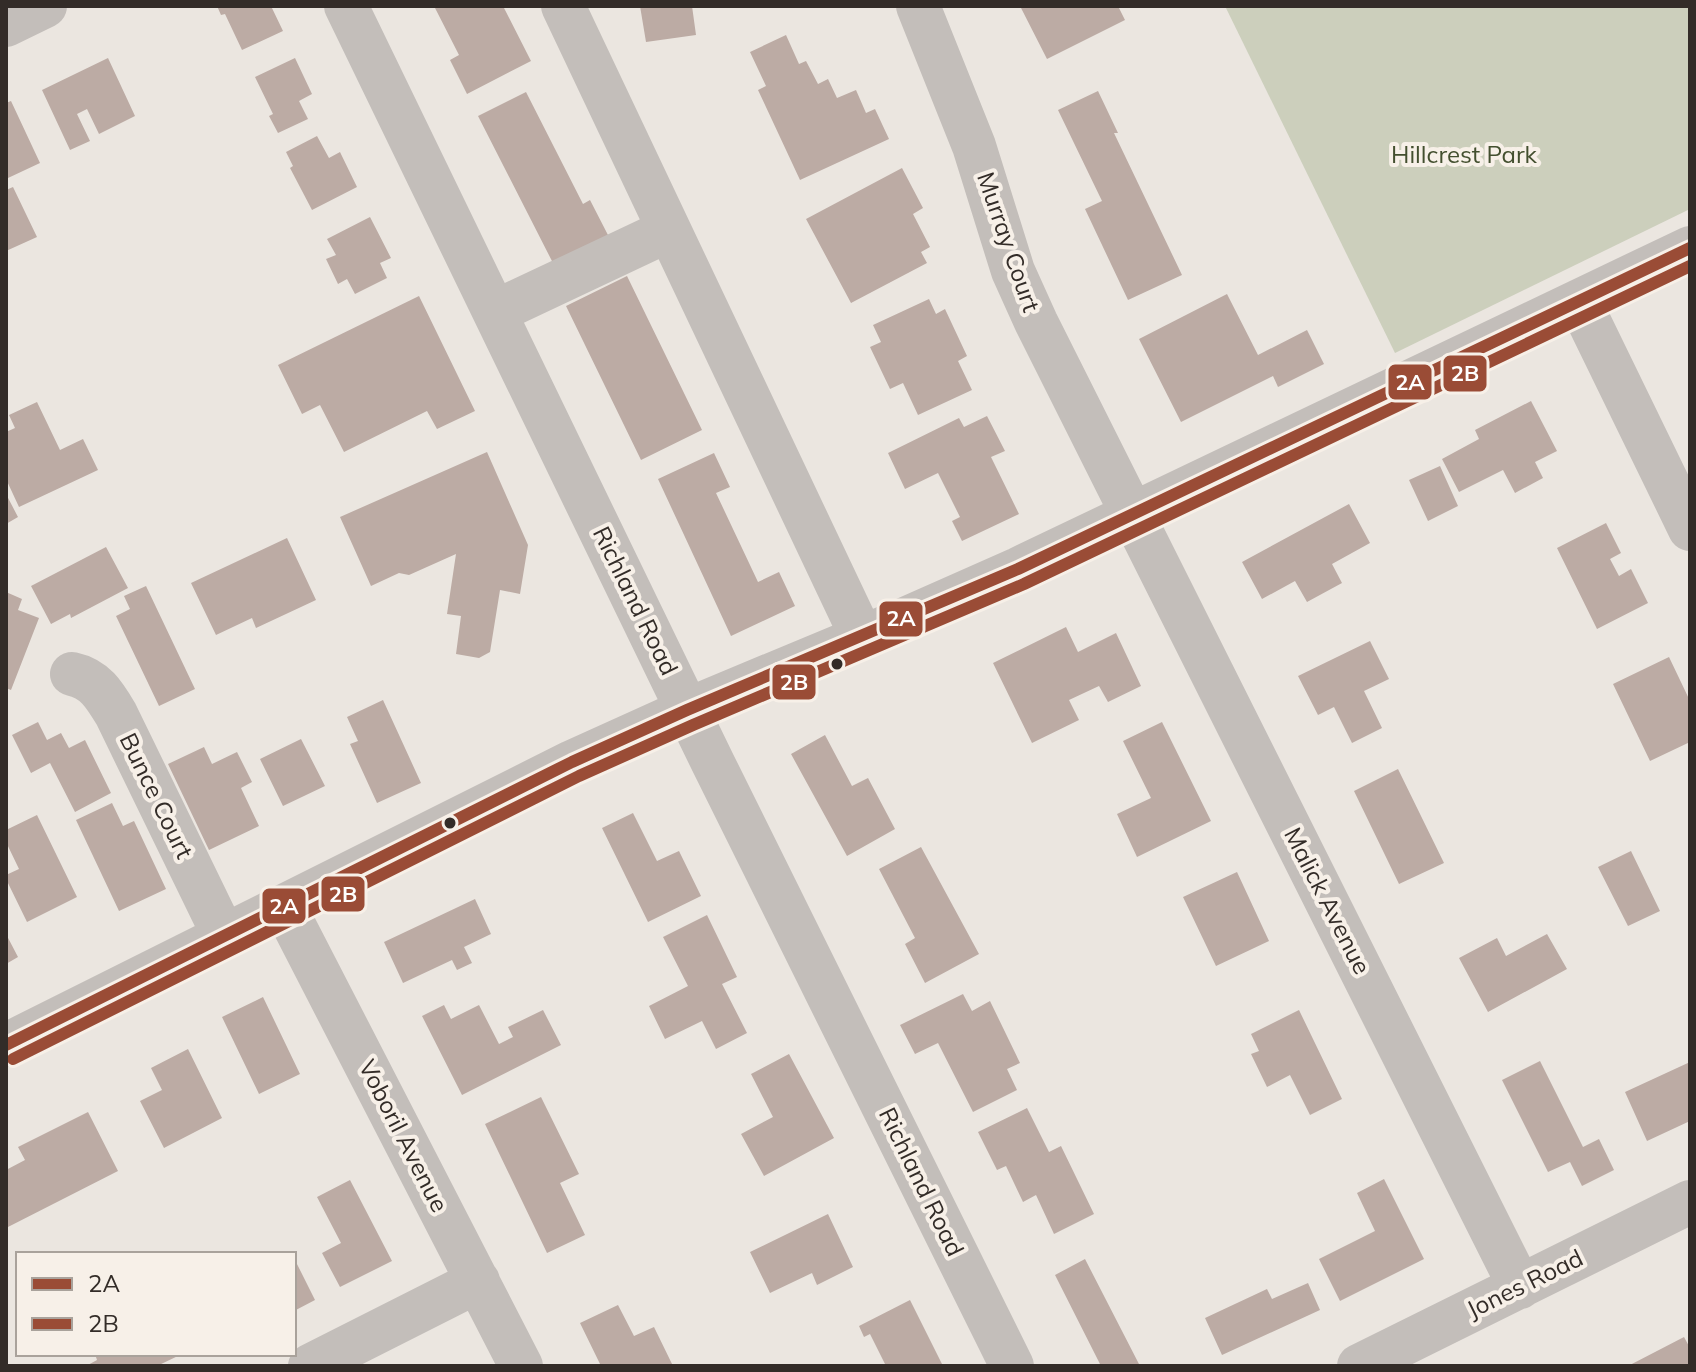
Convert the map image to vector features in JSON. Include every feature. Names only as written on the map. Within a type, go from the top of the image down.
[{"type":"street","points":[[6,25],[45,6]]},
{"type":"street","name":"Richland Road","points":[[346,6],[687,710],[1012,1366]]},
{"type":"street","points":[[563,6],[862,637]]},
{"type":"street","name":"Murray Court","points":[[918,6],[974,146],[1013,271],[1133,514]]},
{"type":"street","points":[[495,312],[669,230]]},
{"type":"street","points":[[6,1045],[476,809],[687,710],[1005,575],[1690,248]]},
{"type":"street","points":[[1579,301],[1690,529]]},
{"type":"street","name":"Malick Avenue","points":[[1133,514],[1520,1287]]},
{"type":"street","name":"Bunce Court","points":[[72,674],[87,677],[103,692],[116,714],[224,936]]},
{"type":"street","name":"Voboril Avenue","points":[[284,906],[521,1366]]},
{"type":"street","name":"Jones Road","points":[[1359,1366],[1690,1202]]},
{"type":"street","points":[[310,1366],[478,1281]]},
{"type":"green space","name":"Hillcrest Park","points":[[1225,6],[1690,6],[1690,209],[1395,353]]},
{"type":"building","points":[[217,6],[271,6],[283,31],[242,50],[225,14],[221,15]]},
{"type":"building","points":[[434,6],[503,6],[531,61],[467,94],[450,60],[459,55]]},
{"type":"building","points":[[640,6],[692,6],[696,35],[646,42]]},
{"type":"building","points":[[1020,6],[1118,6],[1125,20],[1047,59]]},
{"type":"building","points":[[786,35],[799,64],[806,61],[818,84],[828,79],[837,98],[856,90],[866,113],[875,109],[889,139],[800,180],[758,90],[766,86],[750,52]]},
{"type":"building","points":[[108,58],[135,116],[99,134],[87,109],[77,114],[90,141],[70,150],[42,90]]},
{"type":"building","points":[[295,58],[312,94],[299,101],[308,119],[278,133],[269,116],[273,114],[255,77]]},
{"type":"building","points":[[1098,91],[1118,133],[1114,133],[1182,275],[1128,300],[1085,209],[1102,201],[1058,110]]},
{"type":"building","points":[[526,92],[583,204],[590,200],[609,237],[554,265],[478,116]]},
{"type":"building","points":[[11,101],[40,163],[8,178],[6,103]]},
{"type":"building","points":[[317,136],[329,158],[340,152],[357,187],[312,210],[290,168],[293,166],[286,152]]},
{"type":"building","points":[[902,168],[923,208],[913,214],[930,247],[921,252],[927,263],[851,303],[806,219]]},
{"type":"building","points":[[13,187],[37,237],[6,251],[6,190]]},
{"type":"building","points":[[370,217],[391,258],[380,263],[387,278],[355,294],[347,279],[338,284],[326,259],[336,255],[327,239]]},
{"type":"building","points":[[627,276],[702,430],[641,460],[566,306]]},
{"type":"building","points":[[1227,294],[1258,355],[1307,330],[1324,364],[1278,387],[1273,376],[1181,422],[1139,339]]},
{"type":"building","points":[[419,296],[475,411],[437,429],[427,411],[344,452],[320,405],[302,414],[278,365]]},
{"type":"building","points":[[929,299],[936,314],[945,309],[967,356],[958,361],[972,390],[918,415],[903,383],[890,389],[870,347],[881,342],[873,325]]},
{"type":"building","points":[[1531,401],[1557,451],[1535,462],[1543,478],[1515,493],[1503,470],[1459,492],[1442,459],[1479,439],[1475,430]]},
{"type":"building","points":[[37,402],[60,450],[83,439],[98,470],[19,507],[6,479],[6,432],[15,428],[9,415]]},
{"type":"building","points":[[987,416],[1005,451],[991,457],[1019,514],[962,541],[952,521],[960,517],[938,473],[905,489],[888,453],[959,418],[964,427]]},
{"type":"building","points":[[487,452],[528,545],[520,594],[500,590],[490,652],[479,658],[456,654],[461,616],[447,614],[456,554],[409,575],[399,573],[371,586],[340,517]]},
{"type":"building","points":[[714,453],[730,487],[716,493],[758,582],[779,572],[795,606],[731,636],[658,479]]},
{"type":"building","points":[[1440,466],[1458,506],[1428,521],[1409,480]]},
{"type":"building","points":[[6,494],[18,517],[6,524]]},
{"type":"building","points":[[1349,504],[1370,543],[1332,564],[1342,583],[1307,602],[1295,581],[1262,599],[1242,562]]},
{"type":"building","points":[[1606,523],[1621,553],[1610,559],[1619,576],[1631,569],[1648,603],[1597,629],[1557,548]]},
{"type":"building","points":[[287,538],[316,600],[256,628],[252,618],[216,635],[191,583]]},
{"type":"building","points":[[106,547],[128,588],[71,618],[70,614],[51,624],[31,586]]},
{"type":"building","points":[[146,586],[195,689],[159,706],[116,616],[130,609],[124,596]]},
{"type":"building","points":[[6,592],[22,599],[18,610],[39,618],[11,690],[6,688]]},
{"type":"building","points":[[1066,627],[1078,652],[1116,633],[1141,686],[1108,702],[1099,686],[1069,700],[1079,720],[1032,743],[993,663]]},
{"type":"building","points":[[1370,641],[1389,679],[1364,691],[1382,728],[1352,743],[1334,707],[1318,715],[1298,676]]},
{"type":"building","points":[[1669,657],[1690,701],[1690,742],[1650,761],[1613,684]]},
{"type":"building","points":[[383,700],[421,783],[377,803],[350,744],[358,741],[347,717]]},
{"type":"building","points":[[38,722],[47,740],[61,733],[69,748],[85,740],[111,793],[75,812],[50,763],[31,773],[12,735]]},
{"type":"building","points":[[1162,722],[1211,821],[1137,857],[1117,814],[1151,798],[1123,741]]},
{"type":"building","points":[[825,735],[852,786],[868,778],[895,829],[847,856],[791,754]]},
{"type":"building","points":[[301,739],[325,786],[283,806],[260,759]]},
{"type":"building","points":[[204,747],[212,764],[237,752],[252,782],[241,788],[259,826],[209,850],[168,764]]},
{"type":"building","points":[[1398,769],[1444,863],[1399,884],[1354,791]]},
{"type":"building","points":[[112,803],[123,826],[134,821],[166,889],[119,911],[76,820]]},
{"type":"building","points":[[633,813],[657,861],[679,851],[701,896],[648,922],[602,828]]},
{"type":"building","points":[[37,815],[77,897],[27,922],[6,879],[6,875],[19,869],[6,842],[6,830]]},
{"type":"building","points":[[921,847],[979,954],[925,983],[905,944],[915,938],[879,869]]},
{"type":"building","points":[[1631,851],[1660,911],[1628,926],[1598,867]]},
{"type":"building","points":[[1237,872],[1269,941],[1216,966],[1183,897]]},
{"type":"building","points":[[475,899],[491,934],[464,947],[472,963],[457,970],[452,960],[403,983],[384,942]]},
{"type":"building","points":[[707,915],[737,977],[722,984],[747,1033],[716,1049],[702,1021],[665,1039],[649,1006],[688,986],[663,937]]},
{"type":"building","points":[[6,934],[18,957],[6,964]]},
{"type":"building","points":[[1547,934],[1567,969],[1488,1012],[1459,958],[1497,938],[1506,956]]},
{"type":"building","points":[[963,994],[972,1011],[990,1001],[1020,1063],[1007,1069],[1017,1090],[973,1112],[938,1043],[915,1054],[900,1025]]},
{"type":"building","points":[[263,997],[300,1074],[259,1094],[222,1017]]},
{"type":"building","points":[[444,1005],[451,1019],[479,1005],[499,1044],[513,1037],[508,1027],[543,1010],[561,1045],[462,1095],[422,1016]]},
{"type":"building","points":[[1299,1010],[1342,1099],[1310,1115],[1290,1075],[1267,1087],[1251,1054],[1259,1051],[1251,1034]]},
{"type":"building","points":[[188,1049],[222,1118],[164,1148],[140,1101],[162,1090],[151,1068]]},
{"type":"building","points":[[789,1054],[834,1138],[764,1176],[741,1134],[773,1117],[751,1074]]},
{"type":"building","points":[[1540,1061],[1583,1147],[1599,1139],[1614,1170],[1582,1186],[1570,1162],[1548,1172],[1502,1080]]},
{"type":"building","points":[[1690,1062],[1690,1121],[1647,1141],[1625,1092]]},
{"type":"building","points":[[541,1097],[579,1174],[560,1183],[585,1235],[547,1253],[485,1124]]},
{"type":"building","points":[[1027,1108],[1049,1152],[1061,1146],[1094,1214],[1054,1234],[1036,1195],[1023,1202],[1006,1166],[997,1170],[978,1132]]},
{"type":"building","points":[[88,1112],[118,1171],[6,1228],[6,1170],[25,1160],[18,1147]]},
{"type":"building","points":[[1384,1179],[1424,1259],[1340,1301],[1319,1259],[1375,1231],[1357,1193]]},
{"type":"building","points":[[350,1180],[392,1261],[340,1287],[322,1253],[341,1243],[317,1197]]},
{"type":"building","points":[[828,1214],[853,1267],[817,1285],[812,1273],[770,1293],[750,1252]]},
{"type":"building","points":[[1085,1259],[1140,1366],[1101,1366],[1055,1275]]},
{"type":"building","points":[[296,1262],[315,1300],[296,1310]]},
{"type":"building","points":[[1308,1283],[1320,1310],[1222,1355],[1205,1318],[1267,1289],[1272,1299]]},
{"type":"building","points":[[910,1300],[943,1366],[886,1366],[870,1334],[864,1337],[859,1326]]},
{"type":"building","points":[[618,1305],[634,1336],[654,1327],[673,1366],[601,1366],[580,1323]]},
{"type":"building","points":[[1684,1337],[1690,1348],[1690,1366],[1628,1366]]},
{"type":"building","points":[[96,1356],[178,1356],[157,1366],[86,1366],[97,1360]]},
{"type":"transit line","name":"2A","points":[[6,1045],[572,762],[1018,569],[1690,248]]},
{"type":"transit line","name":"2B","points":[[13,1059],[579,776],[1024,584],[1690,266]]}]
